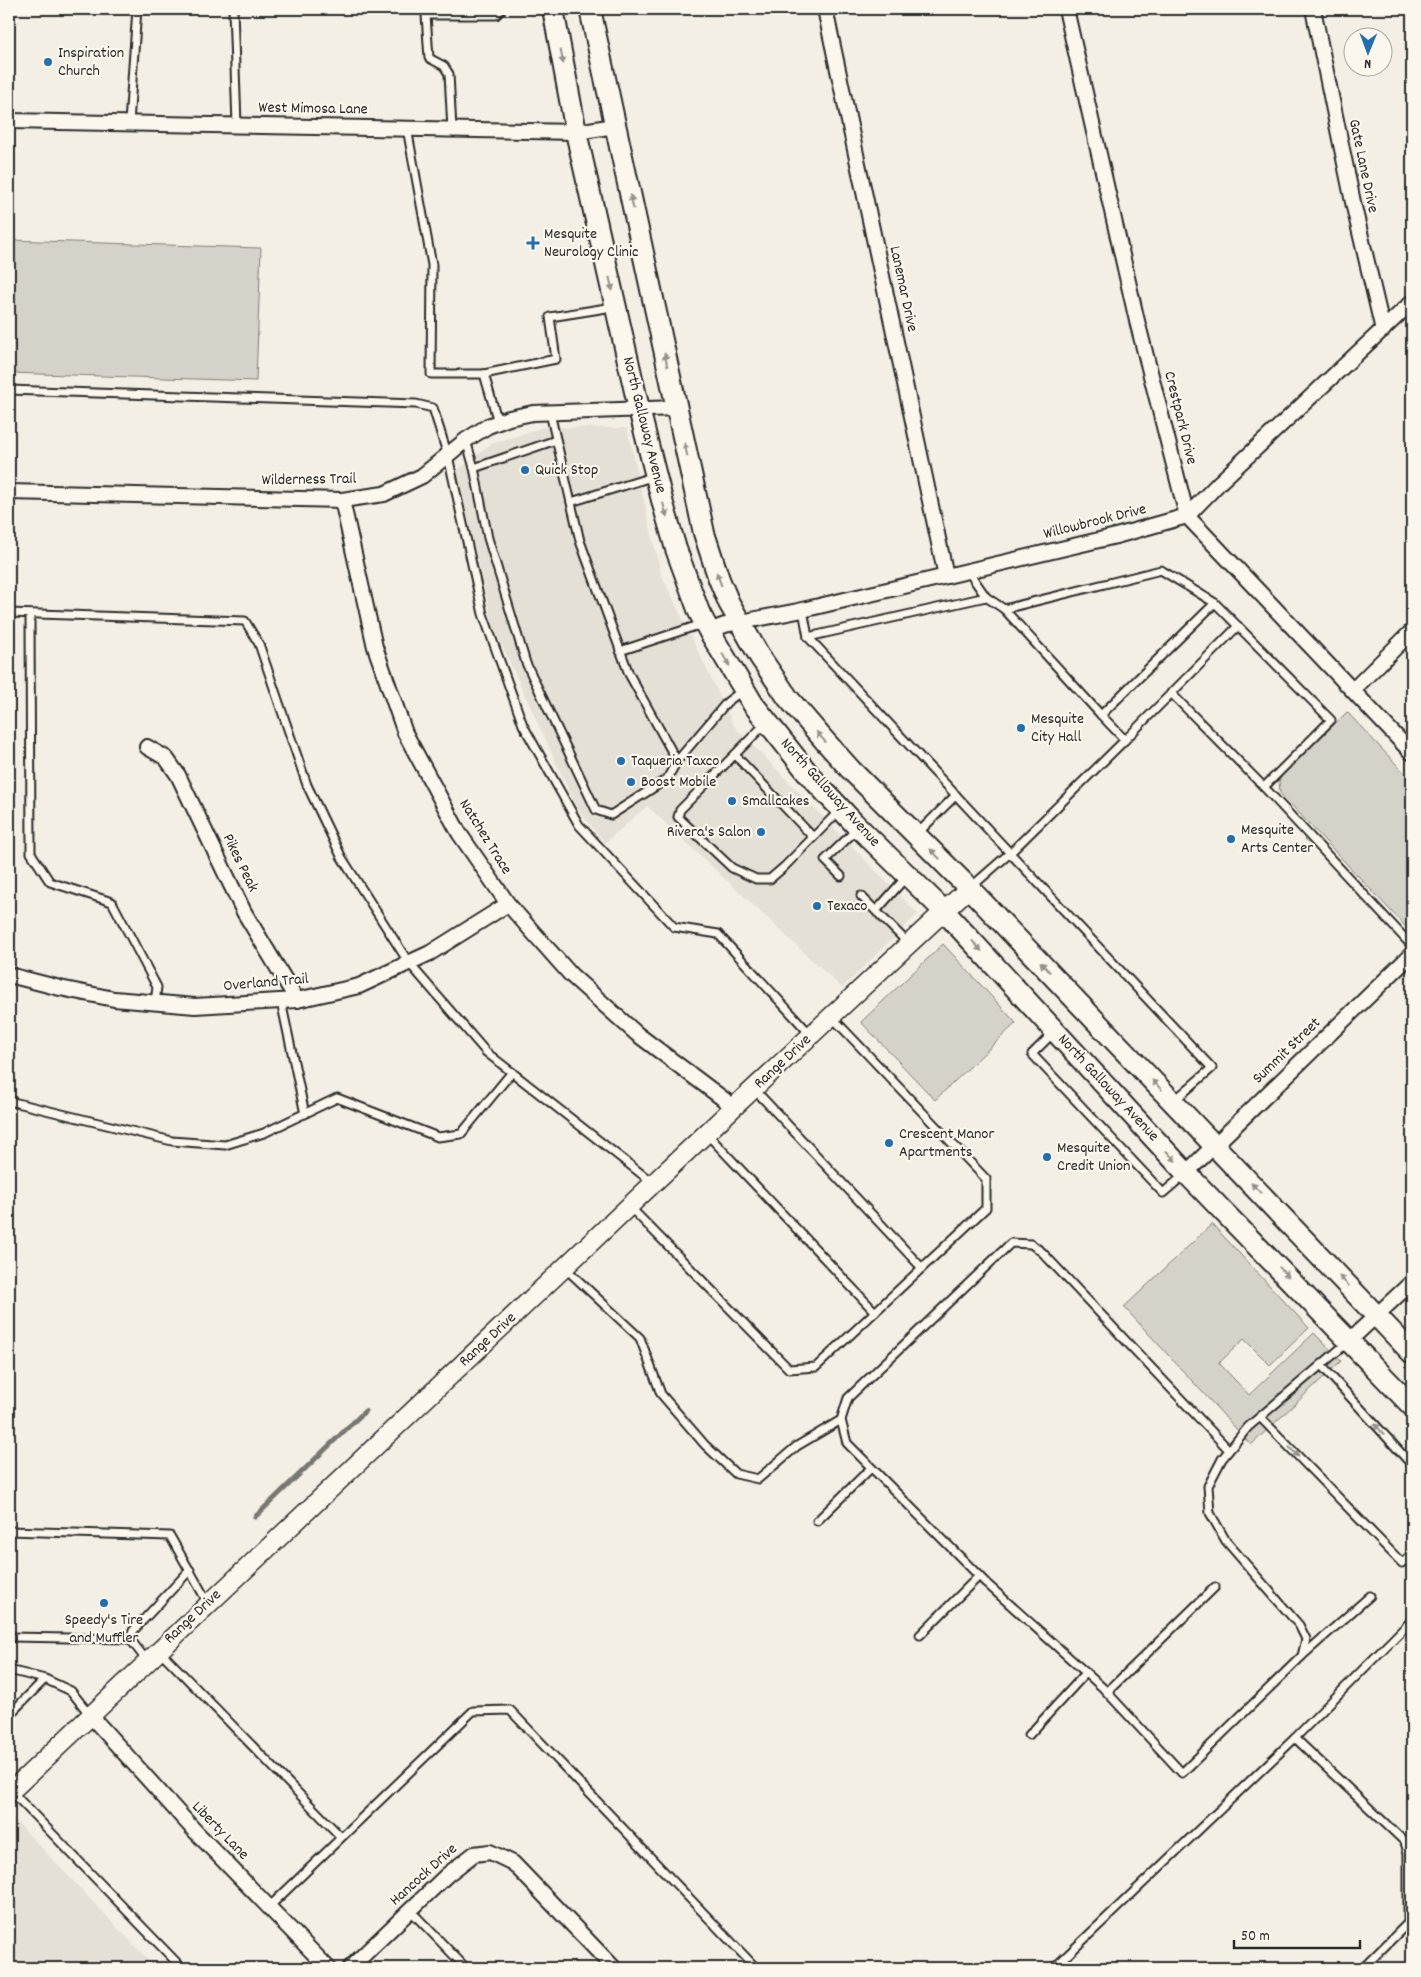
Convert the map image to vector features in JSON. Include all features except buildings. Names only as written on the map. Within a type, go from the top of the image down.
[{"type":"main road","name":"North Galloway Avenue","points":[[553,9],[576,132],[639,409],[676,549],[707,627],[744,689],[767,722],[811,777],[858,828],[944,911],[1186,1173],[1412,1406]]},
{"type":"main road","name":"North Galloway Avenue","points":[[590,9],[704,533],[719,579],[760,657],[788,698],[850,769],[969,888],[1412,1353]]},
{"type":"street","name":"Lanemar Drive","points":[[825,9],[946,576]]},
{"type":"street","name":"Crestpark Drive","points":[[1066,9],[1137,321],[1187,516],[1412,753]]},
{"type":"street","name":"Gate Lane Drive","points":[[1313,9],[1354,207],[1383,330]]},
{"type":"street","name":"West Mimosa Lane","points":[[9,121],[576,132],[616,126]]},
{"type":"street","points":[[1187,516],[1220,482],[1412,302]]},
{"type":"street","name":"Wilderness Trail","points":[[9,492],[342,500],[384,494],[422,476],[466,440],[498,422],[533,413],[676,408]]},
{"type":"street","name":"Natchez Trace","points":[[342,500],[376,647],[405,733],[459,833],[508,904],[571,975],[637,1034],[734,1107]]},
{"type":"street","name":"Willowbrook Drive","points":[[707,627],[803,610],[1116,536],[1187,516]]},
{"type":"street","points":[[1353,690],[1412,631]]},
{"type":"street","name":"Pikes Peak","points":[[147,747],[166,758],[178,775],[244,912],[297,1000]]},
{"type":"street","name":"Range Drive","points":[[10,1792],[706,1133],[969,888]]},
{"type":"street","name":"Overland Trail","points":[[9,974],[114,1000],[195,1006],[297,1000],[359,986],[430,953],[508,904]]},
{"type":"street","name":"Summit Street","points":[[1186,1173],[1412,954]]},
{"type":"street","points":[[1350,1340],[1378,1316],[1412,1282]]},
{"type":"street","name":"Liberty Lane","points":[[90,1715],[194,1830],[328,1968]]},
{"type":"street","name":"Hancock Drive","points":[[350,1968],[447,1875],[474,1854],[490,1852],[513,1863],[614,1968]]},
{"type":"lane","points":[[129,123],[137,9]]},
{"type":"lane","points":[[233,9],[237,125]]},
{"type":"lane","points":[[452,129],[449,74],[444,66],[429,58],[426,15],[496,15],[502,9]]},
{"type":"lane","points":[[407,128],[432,265],[431,374],[484,374],[556,360],[550,317],[616,307]]},
{"type":"lane","points":[[484,374],[498,422]]},
{"type":"lane","points":[[9,390],[416,404],[433,408],[448,456],[482,614],[523,725],[579,825],[674,927],[718,934],[811,1035]]},
{"type":"lane","points":[[550,413],[580,541],[620,651],[629,674],[678,761]]},
{"type":"lane","points":[[466,440],[474,468],[488,538],[526,663],[596,810],[610,815],[667,780],[678,761],[728,702],[744,689]]},
{"type":"lane","points":[[474,468],[556,440]]},
{"type":"lane","points":[[571,502],[656,476]]},
{"type":"lane","points":[[1004,609],[1161,570],[1215,603],[1331,720],[1264,787]]},
{"type":"lane","points":[[968,571],[986,597],[1004,609],[1125,740]]},
{"type":"lane","points":[[808,637],[986,597]]},
{"type":"lane","points":[[1101,715],[1215,603]]},
{"type":"lane","points":[[803,610],[808,637],[1212,1068],[1173,1102]]},
{"type":"lane","points":[[9,613],[245,621],[259,644],[311,793],[342,858],[409,963],[486,1052],[654,1183]]},
{"type":"lane","points":[[30,614],[32,853],[50,882],[112,902],[157,987],[155,1003]]},
{"type":"lane","points":[[969,888],[1010,853],[1238,626]]},
{"type":"lane","points":[[620,651],[707,627]]},
{"type":"lane","points":[[1171,693],[1264,787],[1412,946]]},
{"type":"lane","points":[[767,722],[680,810],[678,817],[732,868],[756,879],[770,879],[841,809]]},
{"type":"lane","points":[[735,755],[813,837]]},
{"type":"lane","points":[[916,835],[956,795]]},
{"type":"lane","points":[[841,876],[825,860],[858,828]]},
{"type":"lane","points":[[876,911],[908,875]]},
{"type":"lane","points":[[861,896],[909,944]]},
{"type":"lane","points":[[281,1001],[305,1114]]},
{"type":"lane","points":[[629,1206],[789,1368],[816,1367],[986,1208],[986,1179],[831,1016]]},
{"type":"lane","points":[[1055,1031],[1032,1054],[1163,1193],[1186,1173]]},
{"type":"lane","points":[[9,1101],[172,1141],[225,1145],[264,1133],[337,1098],[438,1137],[461,1134],[512,1072]]},
{"type":"lane","points":[[754,1089],[922,1268]]},
{"type":"lane","points":[[706,1133],[875,1312]]},
{"type":"lane","points":[[1229,1450],[1042,1252],[1031,1244],[1011,1243],[848,1398],[841,1420],[847,1444],[979,1576],[1107,1692],[1182,1773],[1302,1656],[1370,1596]]},
{"type":"lane","points":[[564,1267],[640,1338],[662,1394],[705,1445],[736,1474],[758,1479],[797,1446],[841,1420]]},
{"type":"lane","points":[[1302,1656],[1306,1639],[1299,1625],[1226,1541],[1210,1512],[1208,1486],[1222,1459],[1248,1427],[1350,1340]]},
{"type":"lane","points":[[1320,1365],[1412,1465]]},
{"type":"lane","points":[[1260,1417],[1402,1563],[1412,1554]]},
{"type":"lane","points":[[817,1520],[871,1468]]},
{"type":"lane","points":[[9,1531],[170,1536],[209,1603]]},
{"type":"lane","points":[[130,1639],[133,1631],[190,1570]]},
{"type":"lane","points":[[920,1635],[979,1576]]},
{"type":"lane","points":[[1107,1692],[1215,1587]]},
{"type":"lane","points":[[1054,1968],[1295,1738],[1412,1620]]},
{"type":"lane","points":[[9,1637],[130,1639],[153,1655],[341,1837]]},
{"type":"lane","points":[[9,1670],[46,1679],[71,1691],[90,1715]]},
{"type":"lane","points":[[1030,1735],[1086,1672]]},
{"type":"lane","points":[[9,1715],[46,1679]]},
{"type":"lane","points":[[269,1907],[473,1711],[510,1710],[756,1968]]},
{"type":"lane","points":[[1295,1738],[1405,1842],[1408,1854],[1408,1924],[1362,1968]]},
{"type":"lane","points":[[10,1792],[182,1968]]},
{"type":"lane","points":[[410,1910],[466,1968]]},
{"type":"shaded area","points":[[9,240],[261,248],[256,381],[9,373]]},
{"type":"shaded area","points":[[544,427],[627,428],[661,574],[734,726],[918,914],[842,988],[647,806],[605,843],[578,810],[493,626],[457,471],[491,444]]},
{"type":"shaded area","points":[[1347,712],[1412,781],[1412,931],[1406,927],[1280,793],[1279,781],[1283,774]]},
{"type":"shaded area","points":[[943,944],[1016,1023],[935,1100],[861,1022]]},
{"type":"shaded area","points":[[1212,1224],[1309,1328],[1270,1365],[1244,1339],[1219,1363],[1249,1395],[1314,1333],[1341,1361],[1251,1445],[1124,1307]]},
{"type":"shaded area","points":[[12,1817],[156,1968],[9,1968],[9,1820]]},
{"type":"waterway","points":[[255,1517],[365,1411]]},
{"type":"place","name":"Inspiration Church","points":[[48,62]]},
{"type":"place","name":"Mesquite Neurology Clinic","points":[[533,243]]},
{"type":"place","name":"Quick Stop","points":[[525,470]]},
{"type":"place","name":"Mesquite City Hall","points":[[1021,728]]},
{"type":"place","name":"Taqueria Taxco","points":[[621,761]]},
{"type":"place","name":"Boost Mobile","points":[[631,782]]},
{"type":"place","name":"Smallcakes","points":[[732,801]]},
{"type":"place","name":"Rivera's Salon","points":[[761,832]]},
{"type":"place","name":"Mesquite Arts Center","points":[[1231,839]]},
{"type":"place","name":"Texaco","points":[[817,906]]},
{"type":"place","name":"Crescent Manor Apartments","points":[[889,1143]]},
{"type":"place","name":"Mesquite Credit Union","points":[[1047,1157]]},
{"type":"place","name":"Speedy's Tire and Muffler","points":[[104,1603]]}]
